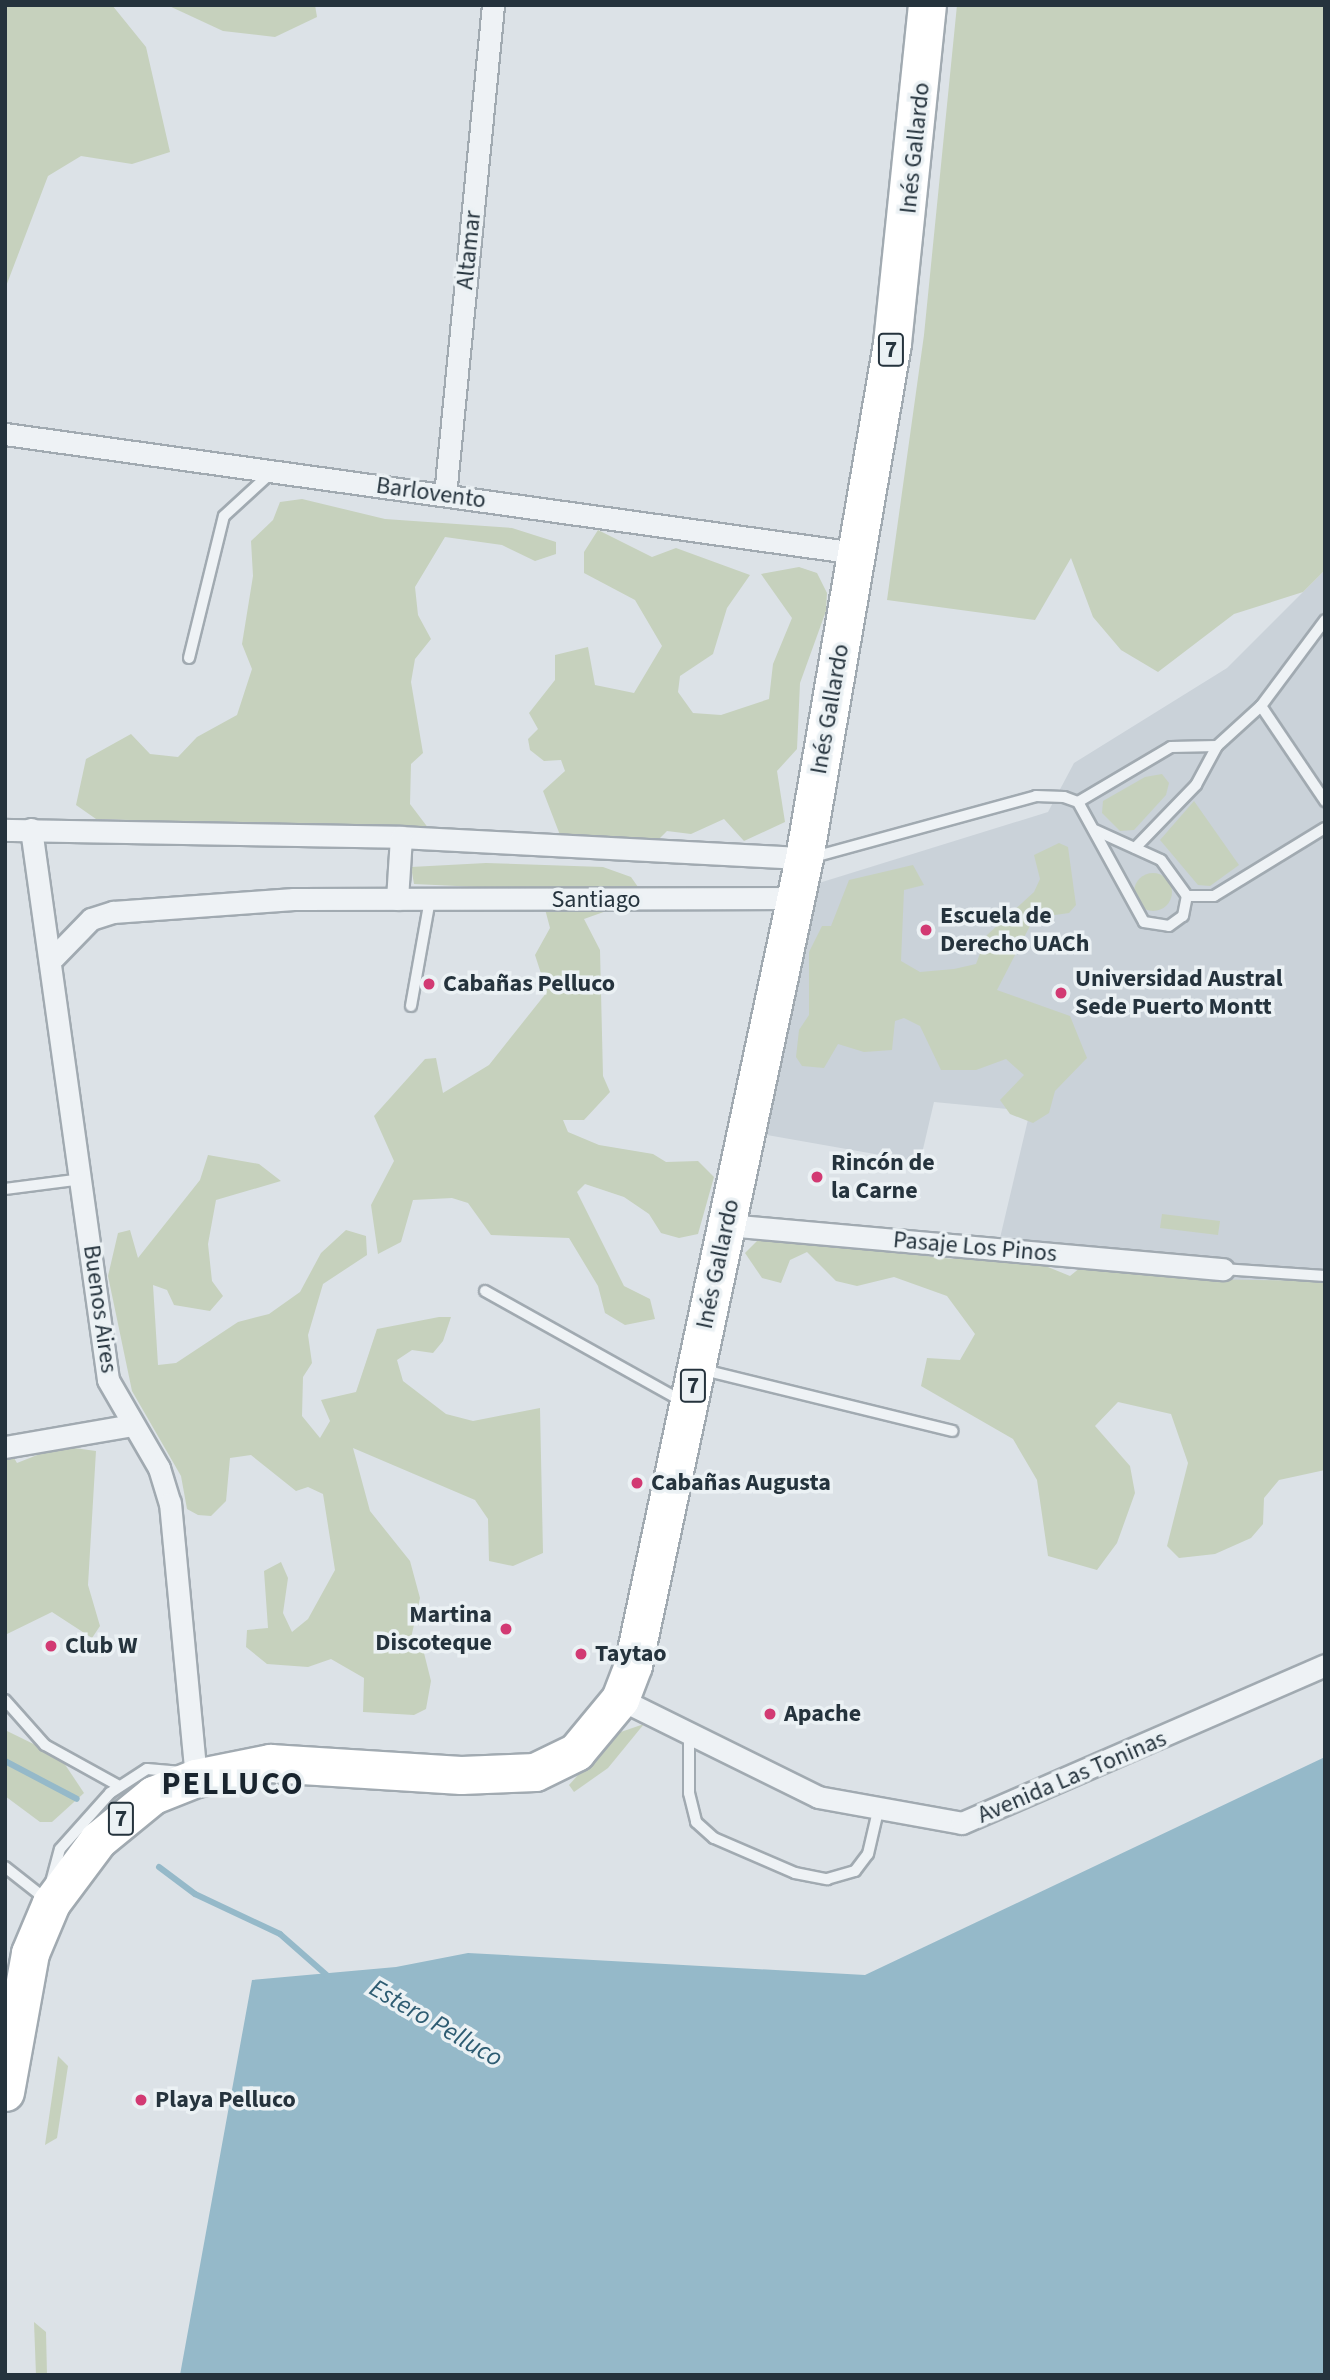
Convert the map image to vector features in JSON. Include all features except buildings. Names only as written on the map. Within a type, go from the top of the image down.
[{"type":"highway","name":"Inés Gallardo","points":[[620,1699],[633,1665],[804,858],[905,248],[927,5]]},
{"type":"highway","name":"7","points":[[5,2092],[30,1953],[51,1903],[85,1855],[127,1814],[196,1778],[302,1761],[461,1775],[527,1773],[576,1752],[620,1699]]},
{"type":"street","name":"Altamar","points":[[445,495],[493,5]]},
{"type":"street","name":"Barlovento","points":[[5,434],[856,553]]},
{"type":"street","name":"Buenos Aires","points":[[31,829],[54,957],[108,1380],[159,1468],[170,1503],[196,1778]]},
{"type":"street","points":[[5,830],[401,837],[804,858]]},
{"type":"street","points":[[397,900],[401,837]]},
{"type":"street","name":"Santiago","points":[[54,957],[91,919],[113,912],[397,900],[796,898]]},
{"type":"street","name":"Pasaje Los Pinos","points":[[727,1225],[1223,1269]]},
{"type":"street","points":[[5,1447],[133,1425]]},
{"type":"street","name":"Avenida Las Toninas","points":[[620,1699],[810,1794],[877,1811],[952,1823],[974,1820],[1325,1665]]},
{"type":"lane","points":[[189,658],[224,516],[271,472]]},
{"type":"lane","points":[[1135,848],[1196,785],[1217,746],[1261,706],[1325,620]]},
{"type":"lane","points":[[1261,706],[1325,801]]},
{"type":"lane","points":[[804,858],[1036,796],[1078,802],[1171,747],[1217,746]]},
{"type":"lane","points":[[1078,802],[1144,922],[1169,926],[1183,916],[1187,896],[1161,860],[1095,830]]},
{"type":"lane","points":[[1187,896],[1214,896],[1325,828]]},
{"type":"lane","points":[[411,1006],[430,900]]},
{"type":"lane","points":[[5,1189],[82,1179]]},
{"type":"lane","points":[[1223,1269],[1325,1276]]},
{"type":"lane","points":[[485,1291],[689,1405]]},
{"type":"lane","points":[[696,1368],[952,1431]]},
{"type":"lane","points":[[5,1700],[46,1745],[119,1786]]},
{"type":"lane","points":[[689,1732],[689,1793],[696,1822],[714,1838],[795,1873],[827,1879],[855,1871],[869,1854],[877,1811]]},
{"type":"lane","points":[[51,1903],[51,1871],[60,1849],[119,1786],[159,1768],[196,1778]]},
{"type":"lane","points":[[5,1867],[51,1903]]},
{"type":"shaded area","name":"Universidad Austral Sede Puerto Montt","points":[[1325,570],[1325,1294],[1163,1284],[1165,1254],[1000,1238],[1030,1111],[934,1102],[920,1162],[767,1135],[819,883],[1048,812],[1074,763],[1227,668]]},
{"type":"green space","points":[[5,5],[112,5],[146,47],[170,152],[132,164],[81,156],[48,176],[5,289]]},
{"type":"green space","points":[[167,5],[315,5],[317,17],[275,37],[223,31]]},
{"type":"green space","points":[[957,5],[1325,5],[1325,570],[1303,592],[1234,614],[1158,672],[1121,650],[1093,617],[1071,558],[1035,620],[887,600],[924,335]]},
{"type":"green space","points":[[302,499],[385,519],[512,528],[556,542],[556,554],[535,561],[502,545],[445,537],[415,587],[418,615],[431,639],[415,659],[411,682],[423,753],[411,764],[410,804],[429,829],[96,819],[76,805],[86,759],[131,734],[150,754],[178,757],[197,737],[237,715],[252,669],[242,644],[253,576],[251,541],[273,520],[280,502]]},
{"type":"green space","points":[[598,530],[652,557],[676,548],[750,575],[727,608],[713,654],[680,676],[678,692],[693,713],[721,715],[769,699],[773,664],[792,618],[761,574],[799,567],[817,573],[827,593],[826,611],[800,683],[797,749],[777,771],[785,822],[744,841],[724,819],[691,834],[667,831],[652,846],[560,835],[543,791],[565,771],[561,760],[544,761],[530,750],[528,739],[538,729],[529,713],[555,680],[555,655],[588,647],[595,685],[634,693],[662,646],[635,600],[584,573],[584,552]]},
{"type":"green space","points":[[1162,774],[1169,783],[1166,795],[1134,830],[1120,831],[1102,813],[1103,801],[1145,777]]},
{"type":"green space","points":[[1194,801],[1239,865],[1210,886],[1198,885],[1160,840]]},
{"type":"green space","points":[[1059,843],[1068,847],[1076,905],[1069,913],[1034,918],[997,990],[1070,1016],[1087,1058],[1055,1091],[1049,1113],[1033,1123],[1010,1114],[1000,1100],[1024,1075],[1006,1059],[976,1070],[941,1070],[920,1026],[904,1018],[895,1021],[892,1050],[864,1052],[838,1044],[824,1068],[802,1066],[796,1057],[799,1030],[809,1015],[809,952],[822,926],[831,926],[849,880],[913,865],[924,885],[904,890],[901,961],[920,972],[954,969],[976,964],[987,935],[1034,892],[1040,879],[1034,855]]},
{"type":"green space","points":[[486,863],[603,867],[631,877],[638,887],[612,909],[584,919],[600,950],[603,1076],[610,1092],[584,1120],[563,1120],[568,1132],[599,1145],[653,1154],[666,1162],[698,1161],[714,1177],[698,1234],[679,1238],[661,1233],[649,1214],[624,1197],[585,1184],[577,1192],[624,1286],[650,1299],[655,1319],[625,1325],[605,1313],[598,1286],[569,1238],[491,1235],[468,1203],[452,1198],[413,1200],[401,1242],[378,1254],[371,1205],[394,1161],[374,1116],[425,1059],[436,1058],[443,1093],[489,1065],[547,992],[535,955],[550,928],[540,890],[414,884],[411,867]]},
{"type":"green space","points":[[1153,873],[1167,878],[1172,892],[1167,906],[1153,911],[1139,906],[1134,892],[1139,878]]},
{"type":"green space","points":[[208,1155],[259,1164],[281,1181],[216,1200],[208,1244],[212,1281],[223,1296],[210,1311],[174,1305],[167,1290],[153,1285],[158,1365],[176,1363],[238,1322],[269,1314],[300,1292],[321,1253],[346,1230],[366,1236],[367,1255],[323,1284],[308,1335],[312,1363],[303,1377],[302,1416],[320,1438],[330,1421],[321,1400],[356,1392],[377,1329],[439,1317],[451,1317],[443,1341],[433,1353],[412,1350],[397,1360],[403,1381],[446,1414],[473,1421],[540,1408],[543,1553],[513,1566],[489,1561],[488,1519],[475,1500],[353,1448],[370,1511],[410,1561],[420,1598],[411,1638],[424,1653],[431,1681],[426,1709],[414,1715],[363,1712],[364,1678],[331,1659],[308,1667],[267,1664],[246,1647],[247,1630],[268,1628],[264,1571],[281,1562],[288,1578],[283,1613],[292,1632],[308,1619],[335,1570],[323,1494],[308,1487],[296,1491],[251,1455],[230,1458],[226,1501],[211,1516],[198,1515],[187,1509],[181,1476],[132,1391],[108,1276],[118,1233],[130,1230],[138,1258],[200,1180]]},
{"type":"green space","points":[[1162,1214],[1220,1221],[1218,1235],[1160,1228]]},
{"type":"green space","points":[[761,1237],[953,1259],[989,1252],[1021,1256],[1070,1276],[1086,1263],[1185,1279],[1325,1281],[1325,1470],[1279,1480],[1264,1498],[1263,1524],[1251,1538],[1215,1554],[1179,1558],[1167,1546],[1188,1463],[1171,1414],[1118,1402],[1095,1426],[1130,1466],[1135,1493],[1117,1543],[1097,1570],[1048,1556],[1037,1480],[1013,1439],[921,1386],[927,1358],[960,1360],[975,1334],[947,1296],[894,1277],[857,1286],[836,1281],[807,1252],[790,1260],[781,1283],[762,1278],[745,1253]]},
{"type":"green space","points":[[5,1443],[17,1463],[60,1446],[96,1451],[88,1585],[100,1626],[92,1638],[52,1612],[5,1635]]},
{"type":"green space","points":[[644,1724],[608,1768],[574,1792],[569,1785],[615,1734]]},
{"type":"green space","points":[[5,1730],[60,1757],[84,1793],[52,1822],[40,1822],[5,1796]]},
{"type":"green space","points":[[58,2056],[68,2066],[57,2138],[45,2145]]},
{"type":"green space","points":[[34,2322],[46,2332],[47,2375],[36,2375]]},
{"type":"water","points":[[1325,1757],[1325,2375],[180,2375],[252,1980],[396,1967],[468,1953],[865,1975]]},
{"type":"waterway","name":"Estero Pelluco","points":[[5,1761],[77,1799]]},
{"type":"waterway","name":"Estero Pelluco","points":[[159,1867],[195,1894],[280,1934],[329,1977]]},
{"type":"place","name":"Escuela de Derecho UACh","points":[[926,930]]},
{"type":"place","name":"Cabañas Pelluco","points":[[429,984]]},
{"type":"place","name":"Universidad Austral Sede Puerto Montt","points":[[1061,993]]},
{"type":"place","name":"Rincón de la Carne","points":[[817,1177]]},
{"type":"place","name":"Cabañas Augusta","points":[[637,1483]]},
{"type":"place","name":"Martina Discoteque","points":[[506,1629]]},
{"type":"place","name":"Club W","points":[[51,1646]]},
{"type":"place","name":"Taytao","points":[[581,1654]]},
{"type":"place","name":"Apache","points":[[770,1714]]},
{"type":"place","name":"Playa Pelluco","points":[[141,2100]]},
{"type":"district","name":"PELLUCO","points":[[233,1784]]}]
